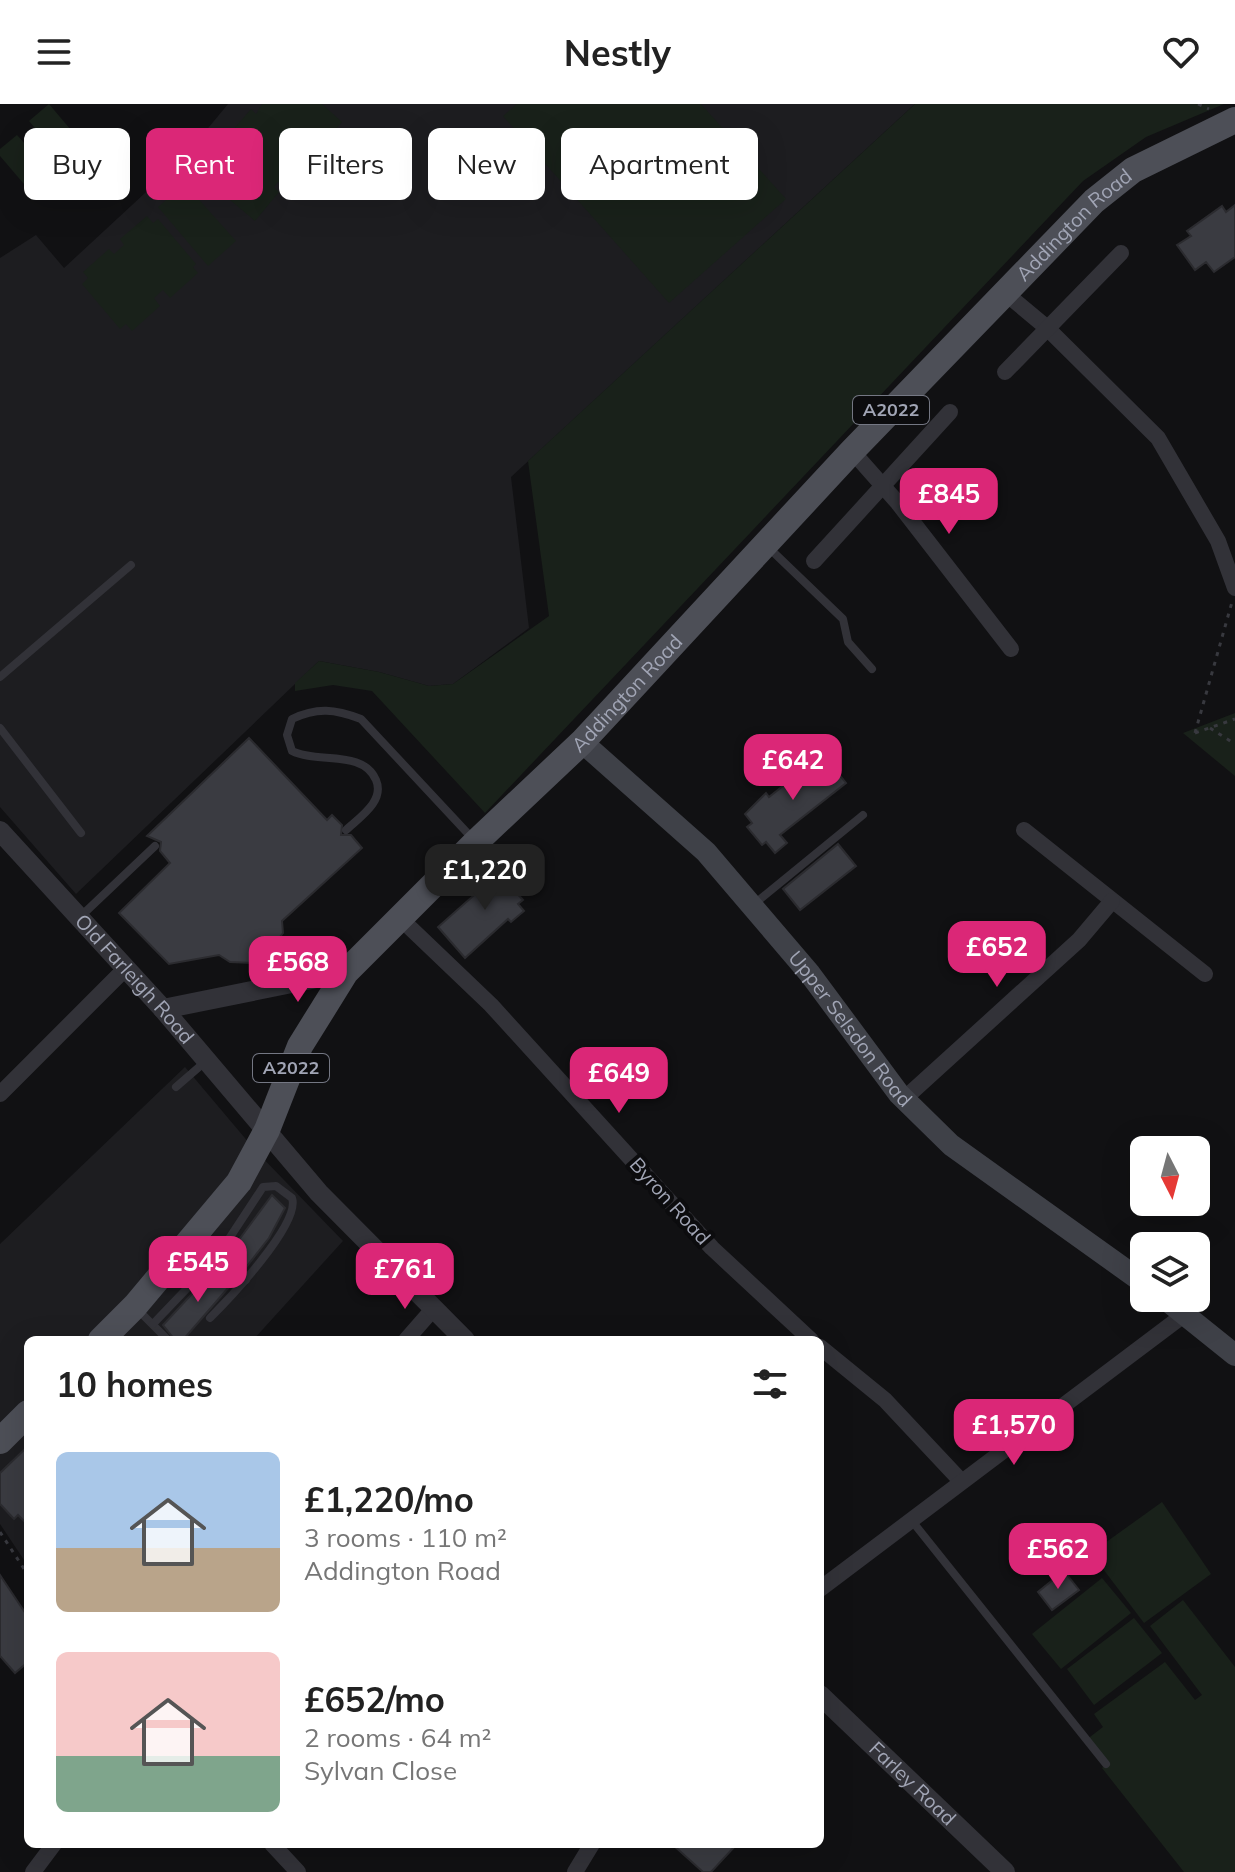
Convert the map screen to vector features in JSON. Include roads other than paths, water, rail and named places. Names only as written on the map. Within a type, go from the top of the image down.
[{"type":"main road","name":"Addington Road","points":[[108,1336],[144,1315],[239,1182],[267,1130],[300,1046],[346,972],[582,742],[852,451],[1094,201],[1133,170],[1235,120]]},
{"type":"main road","name":"Upper Selsdon Road","points":[[582,742],[706,852],[810,974],[904,1099],[951,1145],[1130,1273]]},
{"type":"main road","points":[[1182,1312],[1235,1355]]},
{"type":"main road","points":[[0,1441],[24,1417]]},
{"type":"street","points":[[1005,372],[1121,253]]},
{"type":"street","points":[[1004,292],[1046,327],[1158,438],[1218,541],[1235,589]]},
{"type":"street","points":[[814,561],[950,412]]},
{"type":"street","points":[[852,451],[1011,649]]},
{"type":"street","points":[[1024,830],[1205,974]]},
{"type":"street","name":"Old Farleigh Road","points":[[0,831],[163,1009],[267,1130]]},
{"type":"street","points":[[904,1099],[1069,950],[1112,901]]},
{"type":"street","name":"Byron Road","points":[[401,919],[491,1005],[712,1248],[807,1336]]},
{"type":"street","points":[[0,1094],[125,969]]},
{"type":"street","points":[[163,1009],[346,972]]},
{"type":"street","points":[[267,1130],[319,1193],[461,1336]]},
{"type":"street","points":[[410,1336],[434,1308]]},
{"type":"street","points":[[824,1586],[1185,1314]]},
{"type":"street","points":[[824,1350],[885,1400],[961,1481]]},
{"type":"street","name":"Farley Road","points":[[824,1699],[1005,1872]]},
{"type":"street","points":[[33,1872],[51,1848]]},
{"type":"street","points":[[276,1848],[298,1872]]},
{"type":"street","points":[[575,1872],[590,1848]]},
{"type":"lane","points":[[765,544],[843,619],[848,642],[872,669]]},
{"type":"lane","points":[[0,677],[131,565]]},
{"type":"lane","points":[[346,830],[374,805],[378,786],[373,772],[358,763],[307,758],[292,751],[287,735],[292,719],[308,712],[335,709],[361,719],[476,842]]},
{"type":"lane","points":[[0,728],[81,833]]},
{"type":"lane","points":[[752,906],[863,815]]},
{"type":"lane","points":[[78,918],[155,846]]},
{"type":"lane","points":[[176,1087],[207,1060]]},
{"type":"lane","points":[[251,1163],[263,1187]]},
{"type":"lane","points":[[164,1336],[144,1315],[217,1257],[263,1187],[272,1185],[280,1188],[292,1198],[294,1208],[246,1280],[210,1318]]},
{"type":"lane","points":[[217,1257],[246,1280]]},
{"type":"lane","points":[[911,1520],[1106,1764]]}]
